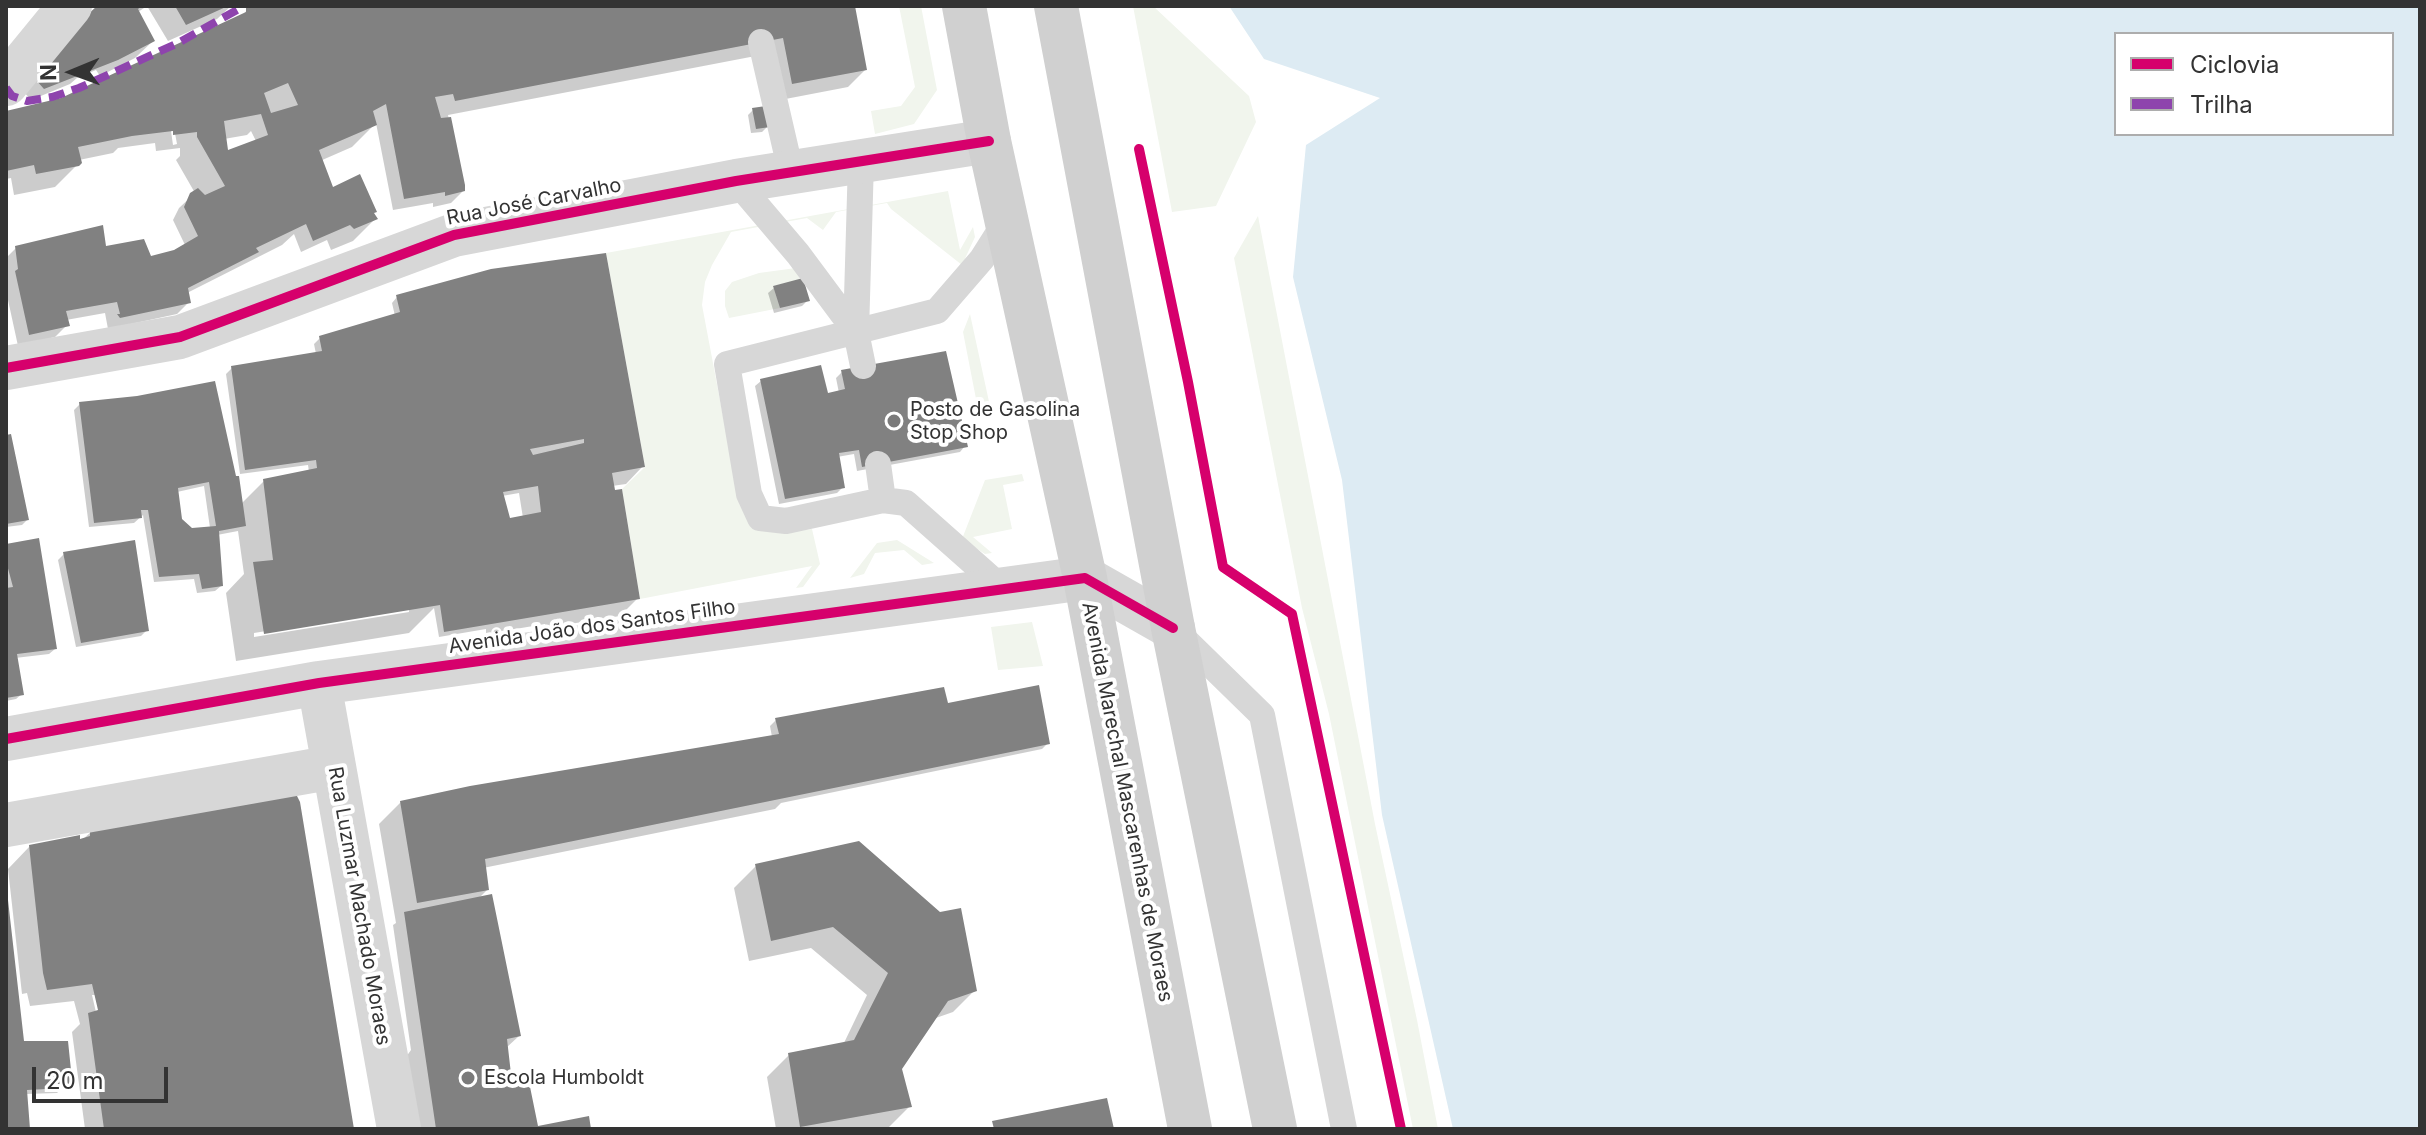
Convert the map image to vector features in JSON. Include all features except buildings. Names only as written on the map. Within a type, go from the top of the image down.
[{"type":"main road","name":"Avenida Marechal Mascarenhas de Moraes","points":[[964,6],[989,141],[1085,578],[1190,1129]]},
{"type":"main road","points":[[1056,6],[1173,628],[1275,1129]]},
{"type":"street","points":[[6,84],[70,6]]},
{"type":"street","name":"Rua José Carvalho","points":[[6,368],[180,337],[454,235],[736,181],[989,141]]},
{"type":"street","points":[[1085,578],[1173,628]]},
{"type":"street","name":"Avenida João dos Santos Filho","points":[[6,739],[319,683],[1085,578]]},
{"type":"street","name":"Rua Luzmar Machado Moraes","points":[[319,683],[399,1129]]},
{"type":"street","points":[[6,825],[334,767]]},
{"type":"lane","points":[[761,42],[791,172]]},
{"type":"lane","points":[[861,161],[856,332],[863,366]]},
{"type":"lane","points":[[736,181],[798,254],[856,332]]},
{"type":"lane","points":[[1003,589],[906,503],[883,500],[786,521],[760,518],[749,494],[727,364],[937,311],[982,259],[1006,221]]},
{"type":"lane","points":[[878,464],[883,500]]},
{"type":"lane","points":[[1173,628],[1262,715],[1344,1129]]},
{"type":"shaded area","points":[[899,6],[921,6],[937,90],[914,124],[875,134],[871,111],[901,106],[915,87]]},
{"type":"shaded area","points":[[1133,6],[1153,6],[1249,96],[1256,122],[1216,206],[1172,212]]},
{"type":"shaded area","points":[[1229,6],[2420,6],[2420,1129],[1453,1129],[1382,815],[1342,480],[1293,277],[1306,145],[1380,98],[1264,59]]},
{"type":"shaded area","points":[[948,191],[960,250],[973,227],[975,237],[962,265],[887,203],[836,212],[823,230],[807,218],[731,232],[705,282],[702,305],[740,506],[779,533],[812,529],[820,564],[803,587],[796,588],[812,566],[640,599],[622,489],[645,467],[606,253]]},
{"type":"shaded area","points":[[1258,216],[1375,824],[1438,1129],[1413,1129],[1329,714],[1302,608],[1234,258]]},
{"type":"shaded area","points":[[796,268],[800,280],[773,286],[780,308],[729,318],[725,291],[732,282],[759,273]]},
{"type":"shaded area","points":[[970,314],[991,411],[977,404],[963,332]]},
{"type":"shaded area","points":[[1022,474],[1024,481],[1003,485],[1012,529],[973,537],[992,553],[985,554],[962,539],[985,480]]},
{"type":"shaded area","points":[[897,540],[934,563],[922,565],[904,550],[875,553],[864,574],[850,578],[877,543]]},
{"type":"shaded area","points":[[1032,622],[1043,666],[998,670],[991,627]]},
{"type":"marked path","points":[[6,88],[12,96],[27,101],[79,88],[178,43],[244,6]]},
{"type":"cycle path","points":[[6,368],[180,337],[454,235],[736,181],[989,141]]},
{"type":"cycle path","points":[[1139,149],[1223,567],[1292,614],[1401,1129]]},
{"type":"cycle path","points":[[6,739],[319,683],[1085,578],[1173,628]]},
{"type":"place","name":"Posto de Gasolina Stop Shop","points":[[894,421]]},
{"type":"place","name":"Escola Humboldt","points":[[468,1078]]}]
